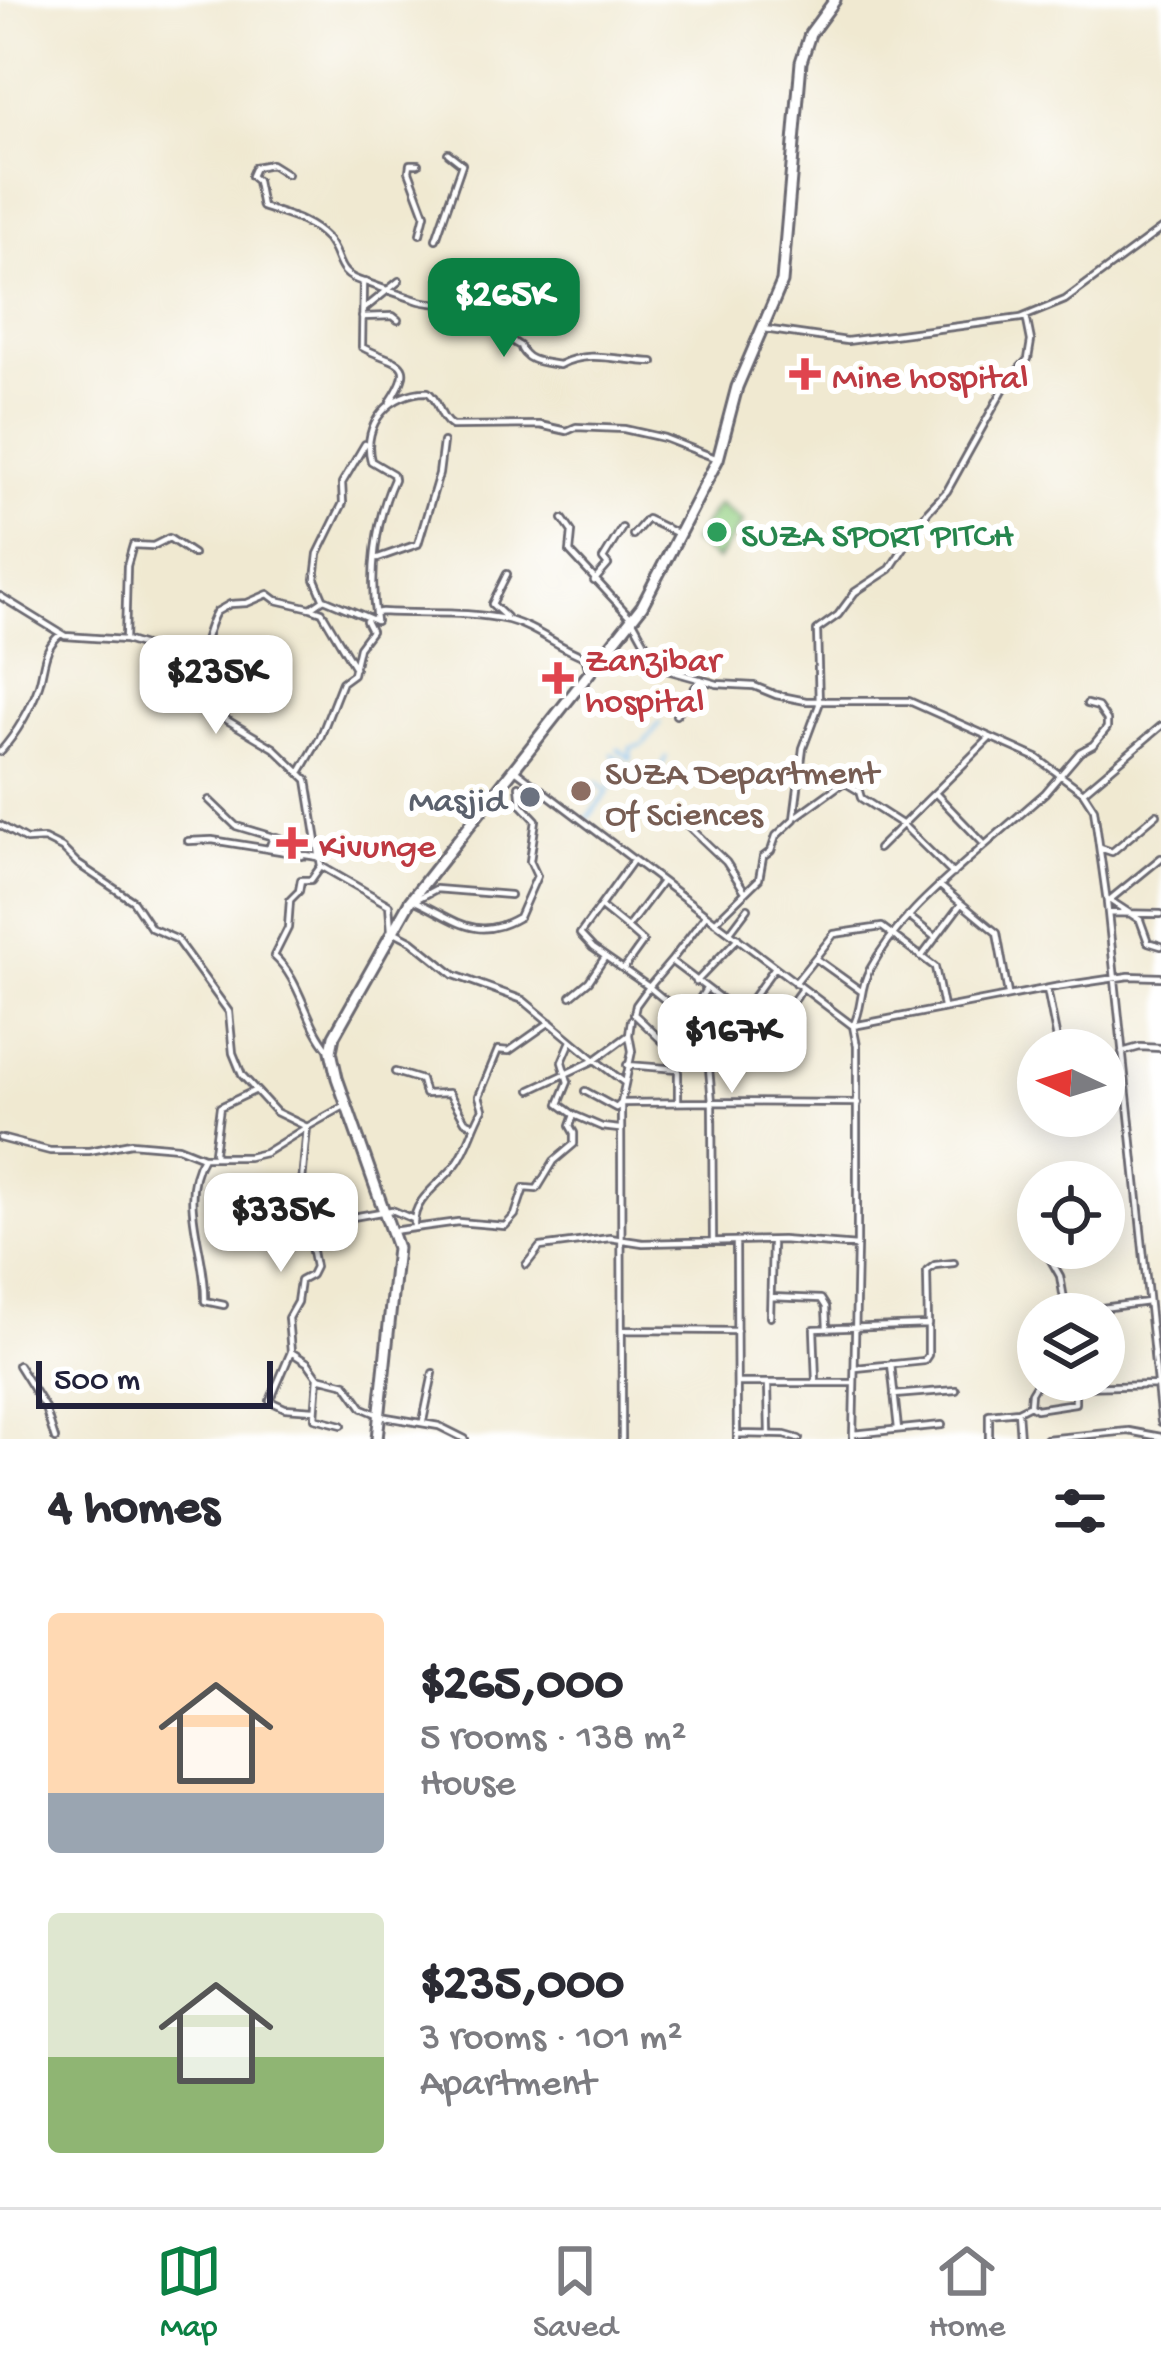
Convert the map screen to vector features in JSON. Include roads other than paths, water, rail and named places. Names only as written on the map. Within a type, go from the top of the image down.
[{"type":"main road","points":[[377,1439],[398,1266],[392,1232],[331,1052],[339,1023],[412,901],[649,596],[718,459],[737,387],[784,271],[801,62],[811,34],[835,0]]},
{"type":"street","points":[[436,239],[462,164],[448,153]]},
{"type":"street","points":[[287,174],[271,164],[255,167],[251,176],[262,207],[293,215],[325,237],[344,274],[363,282],[362,347],[399,362],[404,370],[403,384],[373,423],[342,483],[343,503],[328,526],[315,579],[324,598],[376,621]]},
{"type":"street","points":[[418,164],[410,164],[409,171],[425,219],[420,234]]},
{"type":"street","points":[[764,328],[848,341],[1026,316],[1066,300],[1161,229]]},
{"type":"street","points":[[362,314],[399,281]]},
{"type":"street","points":[[365,282],[489,314],[530,359],[559,365],[575,356],[653,362]]},
{"type":"street","points":[[362,314],[398,320]]},
{"type":"street","points":[[794,819],[803,748],[820,702],[817,630],[838,615],[855,592],[890,569],[947,491],[1008,381],[1028,359],[1031,341],[1026,316]]},
{"type":"street","points":[[387,407],[410,392],[428,392],[452,426],[624,429],[718,459]]},
{"type":"street","points":[[378,559],[418,544],[439,474],[442,442]]},
{"type":"street","points":[[365,444],[371,460],[394,479],[376,536],[372,599],[376,621]]},
{"type":"street","points":[[563,519],[572,532],[570,552],[632,619],[648,648],[670,670]]},
{"type":"street","points":[[633,536],[647,519],[680,535]]},
{"type":"street","points":[[594,581],[608,565],[603,559],[622,528]]},
{"type":"street","points":[[125,640],[127,566],[133,545],[153,546],[167,538],[193,554]]},
{"type":"street","points":[[507,574],[492,604],[510,620]]},
{"type":"street","points":[[184,679],[192,674],[211,619],[222,608],[268,594],[322,613],[356,668]]},
{"type":"street","points":[[0,596],[61,634],[125,640],[160,651],[184,679],[205,692],[227,720],[274,748],[308,782],[321,866],[392,910],[392,930],[412,940],[454,975],[510,992],[625,1083]]},
{"type":"street","points":[[311,608],[324,598]]},
{"type":"street","points":[[376,621],[375,614],[382,612],[448,612],[510,620],[546,636],[564,651],[598,663]]},
{"type":"street","points":[[303,776],[300,767],[320,738],[342,682],[356,668],[359,647],[371,627],[364,619]]},
{"type":"street","points":[[0,752],[33,698],[50,642],[46,626]]},
{"type":"street","points":[[50,642],[61,634]]},
{"type":"street","points":[[606,653],[701,679],[820,702],[909,701],[1037,758],[1083,792],[1094,809],[1120,1029]]},
{"type":"street","points":[[585,657],[590,674]]},
{"type":"street","points":[[676,716],[701,679]]},
{"type":"street","points":[[943,1424],[853,1437],[858,1103],[853,1026],[870,968],[908,916],[1045,794],[1108,726],[1098,707],[1087,704]]},
{"type":"street","points":[[1083,792],[1161,726]]},
{"type":"street","points":[[878,849],[990,738]]},
{"type":"street","points":[[514,769],[853,1026],[1008,995],[1115,978],[1161,977]]},
{"type":"street","points":[[715,922],[759,879],[763,857],[771,851],[776,836],[844,782],[903,825],[953,874]]},
{"type":"street","points":[[377,898],[412,901],[459,925],[488,930],[518,916],[537,876],[530,861],[536,820],[521,804],[519,786]]},
{"type":"street","points":[[936,794],[985,845]]},
{"type":"street","points":[[208,800],[236,826],[296,844],[302,856]]},
{"type":"street","points":[[1100,848],[1112,852],[1157,814]]},
{"type":"street","points":[[682,820],[737,876],[744,890]]},
{"type":"street","points":[[0,825],[26,840],[44,839],[62,848],[133,901],[151,928],[176,939],[229,1012],[236,1060],[254,1090],[276,1112],[307,1127]]},
{"type":"street","points":[[269,850],[273,837]]},
{"type":"street","points":[[188,842],[212,840],[318,857]]},
{"type":"street","points":[[1108,901],[1161,858]]},
{"type":"street","points":[[632,862],[580,934],[700,1028],[709,1042],[713,1241]]},
{"type":"street","points":[[321,866],[311,880],[301,880],[290,900],[287,933],[274,956],[288,970],[315,1034],[331,1052]]},
{"type":"street","points":[[627,928],[661,883]]},
{"type":"street","points":[[939,885],[997,933],[1008,995]]},
{"type":"street","points":[[412,901],[436,889],[510,895]]},
{"type":"street","points":[[1108,901],[1140,920],[1148,942],[1161,946]]},
{"type":"street","points":[[922,956],[961,904]]},
{"type":"street","points":[[601,907],[643,942],[624,968]]},
{"type":"street","points":[[730,932],[748,908]]},
{"type":"street","points":[[1108,913],[1161,914]]},
{"type":"street","points":[[678,1102],[680,1058],[634,1014],[649,987],[706,915]]},
{"type":"street","points":[[908,916],[935,938]]},
{"type":"street","points":[[795,983],[834,934],[883,927],[935,967],[943,1007]]},
{"type":"street","points":[[696,982],[738,938]]},
{"type":"street","points":[[571,996],[589,981],[604,957]]},
{"type":"street","points":[[815,958],[861,991]]},
{"type":"street","points":[[671,961],[741,1014],[775,967]]},
{"type":"street","points":[[670,1046],[706,989]]},
{"type":"street","points":[[1047,989],[1055,1029]]},
{"type":"street","points":[[762,1043],[801,990]]},
{"type":"street","points":[[622,1439],[622,1103],[632,1051],[631,1020]]},
{"type":"street","points":[[414,1229],[413,1219],[438,1179],[461,1158],[483,1108],[480,1093],[498,1050],[509,1051],[550,1022]]},
{"type":"street","points":[[531,1090],[596,1060],[629,1035]]},
{"type":"street","points":[[572,1038],[562,1062],[568,1082],[560,1104],[602,1127],[622,1129]]},
{"type":"street","points":[[1125,1051],[1161,1048]]},
{"type":"street","points":[[627,1065],[678,1069]]},
{"type":"street","points":[[394,1072],[422,1080],[427,1094],[449,1094],[465,1121],[474,1125]]},
{"type":"street","points":[[1125,1079],[1161,1422]]},
{"type":"street","points":[[217,1157],[220,1107],[254,1090]]},
{"type":"street","points":[[585,1090],[613,1108],[622,1103],[858,1103]]},
{"type":"street","points":[[0,1138],[50,1151],[131,1143],[180,1147],[203,1156],[265,1153],[346,1105]]},
{"type":"street","points":[[392,1232],[458,1222],[505,1226],[515,1215],[524,1188],[537,1189],[554,1161],[574,1144],[570,1126],[574,1115]]},
{"type":"street","points":[[307,1127],[303,1217],[315,1267],[300,1281],[297,1302],[289,1310],[291,1352],[270,1401],[285,1408],[314,1410]]},
{"type":"street","points":[[203,1156],[191,1190],[205,1301],[224,1305]]},
{"type":"street","points":[[276,1184],[302,1189]]},
{"type":"street","points":[[303,1217],[336,1220],[400,1210],[413,1219]]},
{"type":"street","points":[[526,1264],[540,1247],[622,1238],[643,1243],[772,1244],[782,1240],[856,1246]]},
{"type":"street","points":[[736,1241],[737,1437],[799,1439]]},
{"type":"street","points":[[770,1317],[772,1244]]},
{"type":"street","points":[[856,1368],[926,1359],[927,1270],[954,1263]]},
{"type":"street","points":[[771,1297],[821,1299],[827,1328]]},
{"type":"street","points":[[1125,1305],[1148,1302]]},
{"type":"street","points":[[816,1381],[814,1329],[928,1325]]},
{"type":"street","points":[[622,1330],[737,1331]]},
{"type":"street","points":[[291,1352],[318,1376],[346,1384],[363,1408],[423,1421],[465,1439]]},
{"type":"street","points":[[891,1364],[898,1429]]},
{"type":"street","points":[[17,1365],[45,1408],[55,1439]]},
{"type":"street","points":[[423,1421],[433,1373]]},
{"type":"street","points":[[318,1376],[316,1419],[342,1425]]},
{"type":"street","points":[[739,1383],[855,1383]]},
{"type":"street","points":[[768,1383],[769,1435]]},
{"type":"street","points":[[1125,1384],[1156,1385]]},
{"type":"street","points":[[894,1395],[956,1390]]},
{"type":"street","points":[[1030,1401],[1030,1405]]},
{"type":"street","points":[[1030,1405],[1036,1409],[1075,1401]]},
{"type":"street","points":[[988,1439],[987,1415],[1030,1405]]},
{"type":"street","points":[[1018,1411],[1020,1439]]},
{"type":"street","points":[[912,1429],[914,1439]]},
{"type":"street","points":[[1046,1439],[1136,1431],[1161,1437]]},
{"type":"waterway","points":[[645,742],[660,723]]},
{"type":"waterway","points":[[618,749],[631,759],[630,748],[643,745]]},
{"type":"waterway","points":[[612,754],[624,764],[610,786],[615,786]]},
{"type":"waterway","points":[[643,769],[655,778],[666,757]]},
{"type":"waterway","points":[[587,819],[608,792],[596,782]]},
{"type":"place","name":"Mine hospital","points":[[805,374]]},
{"type":"place","name":"SUZA SPORT PITCH","points":[[717,532]]},
{"type":"place","name":"Zanzibar hospital","points":[[558,678]]},
{"type":"place","name":"SUZA Department Of Sciences","points":[[581,791]]},
{"type":"place","name":"Masjid","points":[[530,797]]},
{"type":"place","name":"Kivunge","points":[[292,843]]}]
